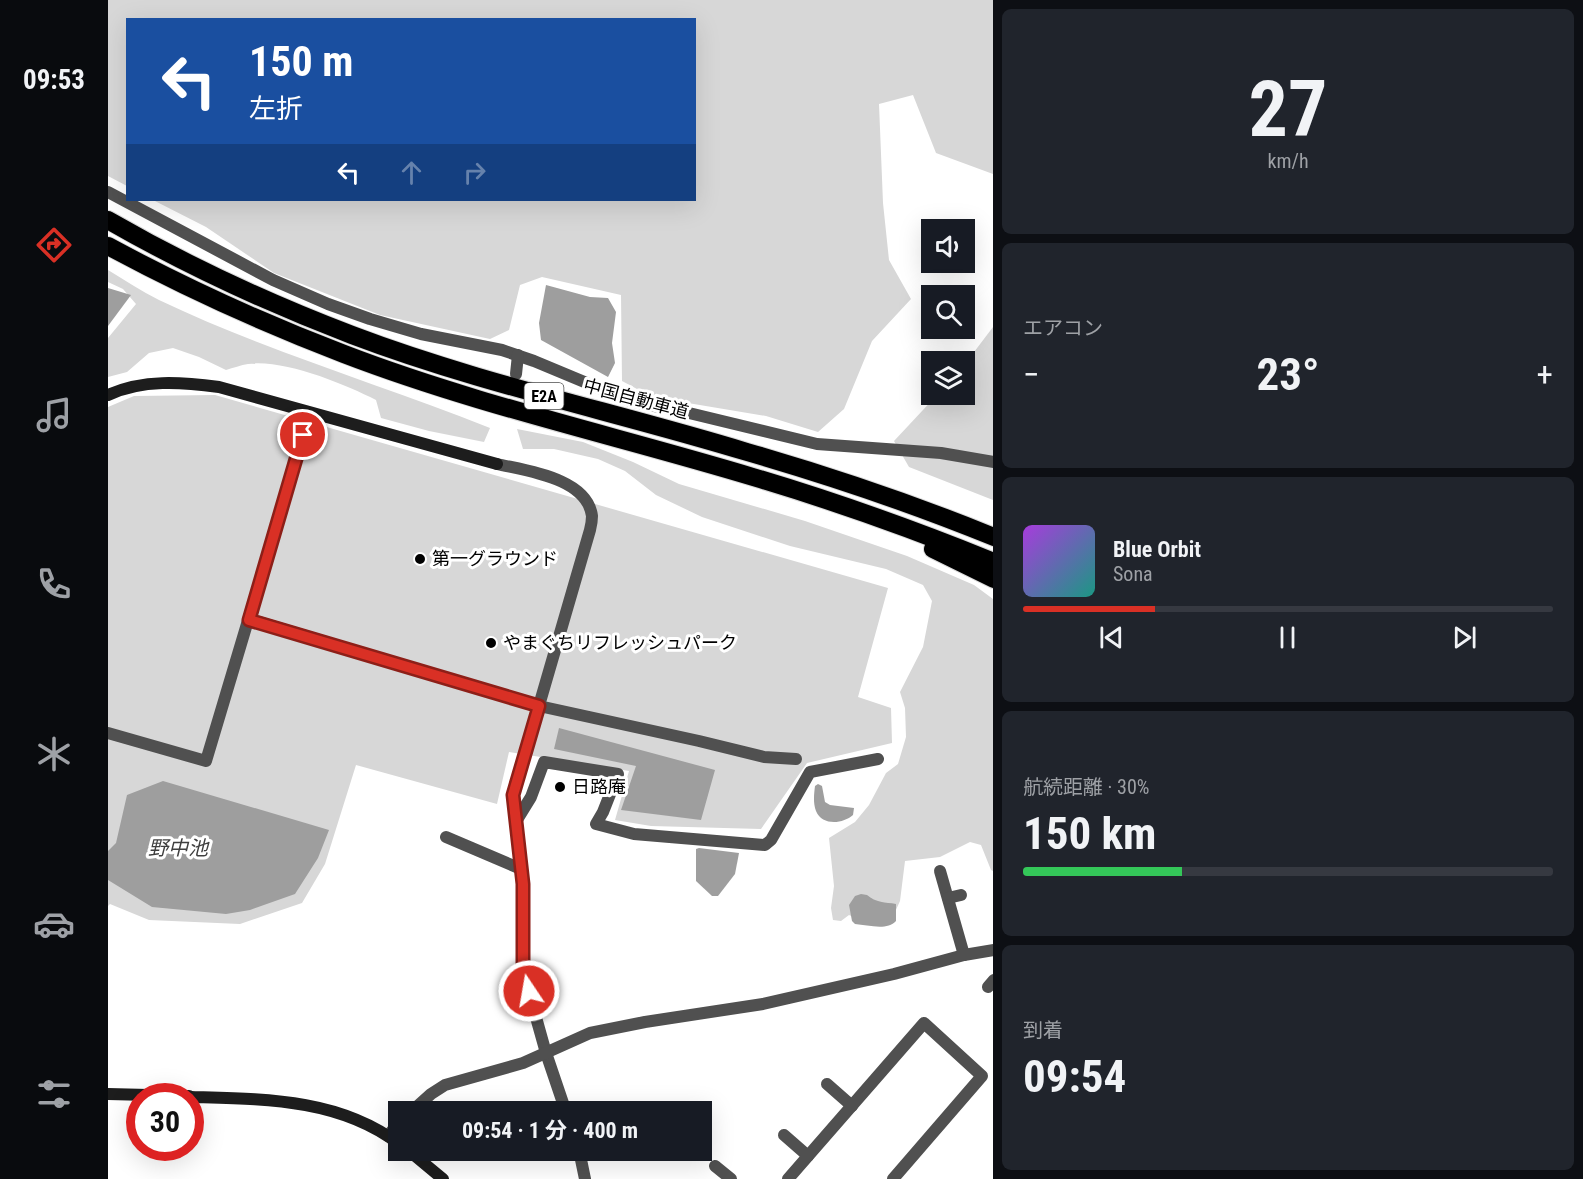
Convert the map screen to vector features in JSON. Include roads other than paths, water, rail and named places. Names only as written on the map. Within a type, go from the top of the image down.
[{"type":"highway","name":"中国自動車道","points":[[108,220],[225,282],[353,335],[466,373],[748,452],[993,535]]},
{"type":"highway","name":"E2A","points":[[108,246],[170,280],[346,355],[449,390],[754,477],[938,539],[993,562]]},
{"type":"highway","points":[[828,501],[993,579]]},
{"type":"street","points":[[108,192],[273,280],[328,304],[421,334],[518,355],[630,401],[818,444],[940,453],[993,462]]},
{"type":"street","points":[[516,374],[518,355]]},
{"type":"street","points":[[108,395],[149,383],[179,382],[219,387],[552,478],[575,489],[586,502],[592,516],[590,530],[513,795],[523,884],[523,971],[562,1101]]},
{"type":"street","points":[[108,733],[206,761],[310,412]]},
{"type":"street","points":[[249,620],[539,706],[764,757],[796,759]]},
{"type":"street","points":[[515,823],[531,796],[544,762],[618,774],[596,824],[634,834],[765,844],[771,840],[810,772],[878,759]]},
{"type":"street","points":[[446,837],[521,869]]},
{"type":"street","points":[[940,871],[964,955]]},
{"type":"street","points":[[948,898],[961,895]]},
{"type":"street","points":[[423,1101],[445,1085],[523,1063],[590,1033],[763,1004],[993,950]]},
{"type":"street","points":[[788,1179],[924,1023],[982,1076],[894,1179]]},
{"type":"street","points":[[827,1084],[852,1106]]},
{"type":"street","points":[[108,1094],[126,1094]]},
{"type":"street","points":[[204,1097],[304,1104],[358,1119],[388,1136]]},
{"type":"street","points":[[784,1135],[807,1156]]},
{"type":"street","points":[[421,1161],[443,1179]]},
{"type":"street","points":[[581,1161],[585,1179]]},
{"type":"street","points":[[715,1166],[731,1179]]},
{"type":"water","points":[[546,285],[590,297],[608,298],[616,312],[612,343],[615,363],[608,377],[541,340],[539,323]]},
{"type":"water","points":[[108,288],[131,295],[108,326]]},
{"type":"water","points":[[559,728],[715,770],[701,820],[621,810],[636,766],[554,749]]},
{"type":"water","name":"野中池","points":[[163,781],[329,830],[318,858],[295,894],[250,910],[226,914],[152,907],[108,880],[108,851],[116,843],[127,795]]},
{"type":"water","points":[[818,784],[822,786],[825,802],[830,805],[854,808],[853,815],[838,822],[828,821],[819,816],[814,798],[815,786]]},
{"type":"water","points":[[696,849],[739,853],[735,874],[718,896],[712,896],[696,881]]},
{"type":"water","points":[[861,894],[877,901],[896,904],[896,921],[882,927],[855,924],[852,921],[849,905],[855,896]]},
{"type":"place","name":"第一グラウンド","points":[[420,559]]},
{"type":"place","name":"やまぐちリフレッシュパーク","points":[[491,643]]},
{"type":"place","name":"日路庵","points":[[560,787]]}]
